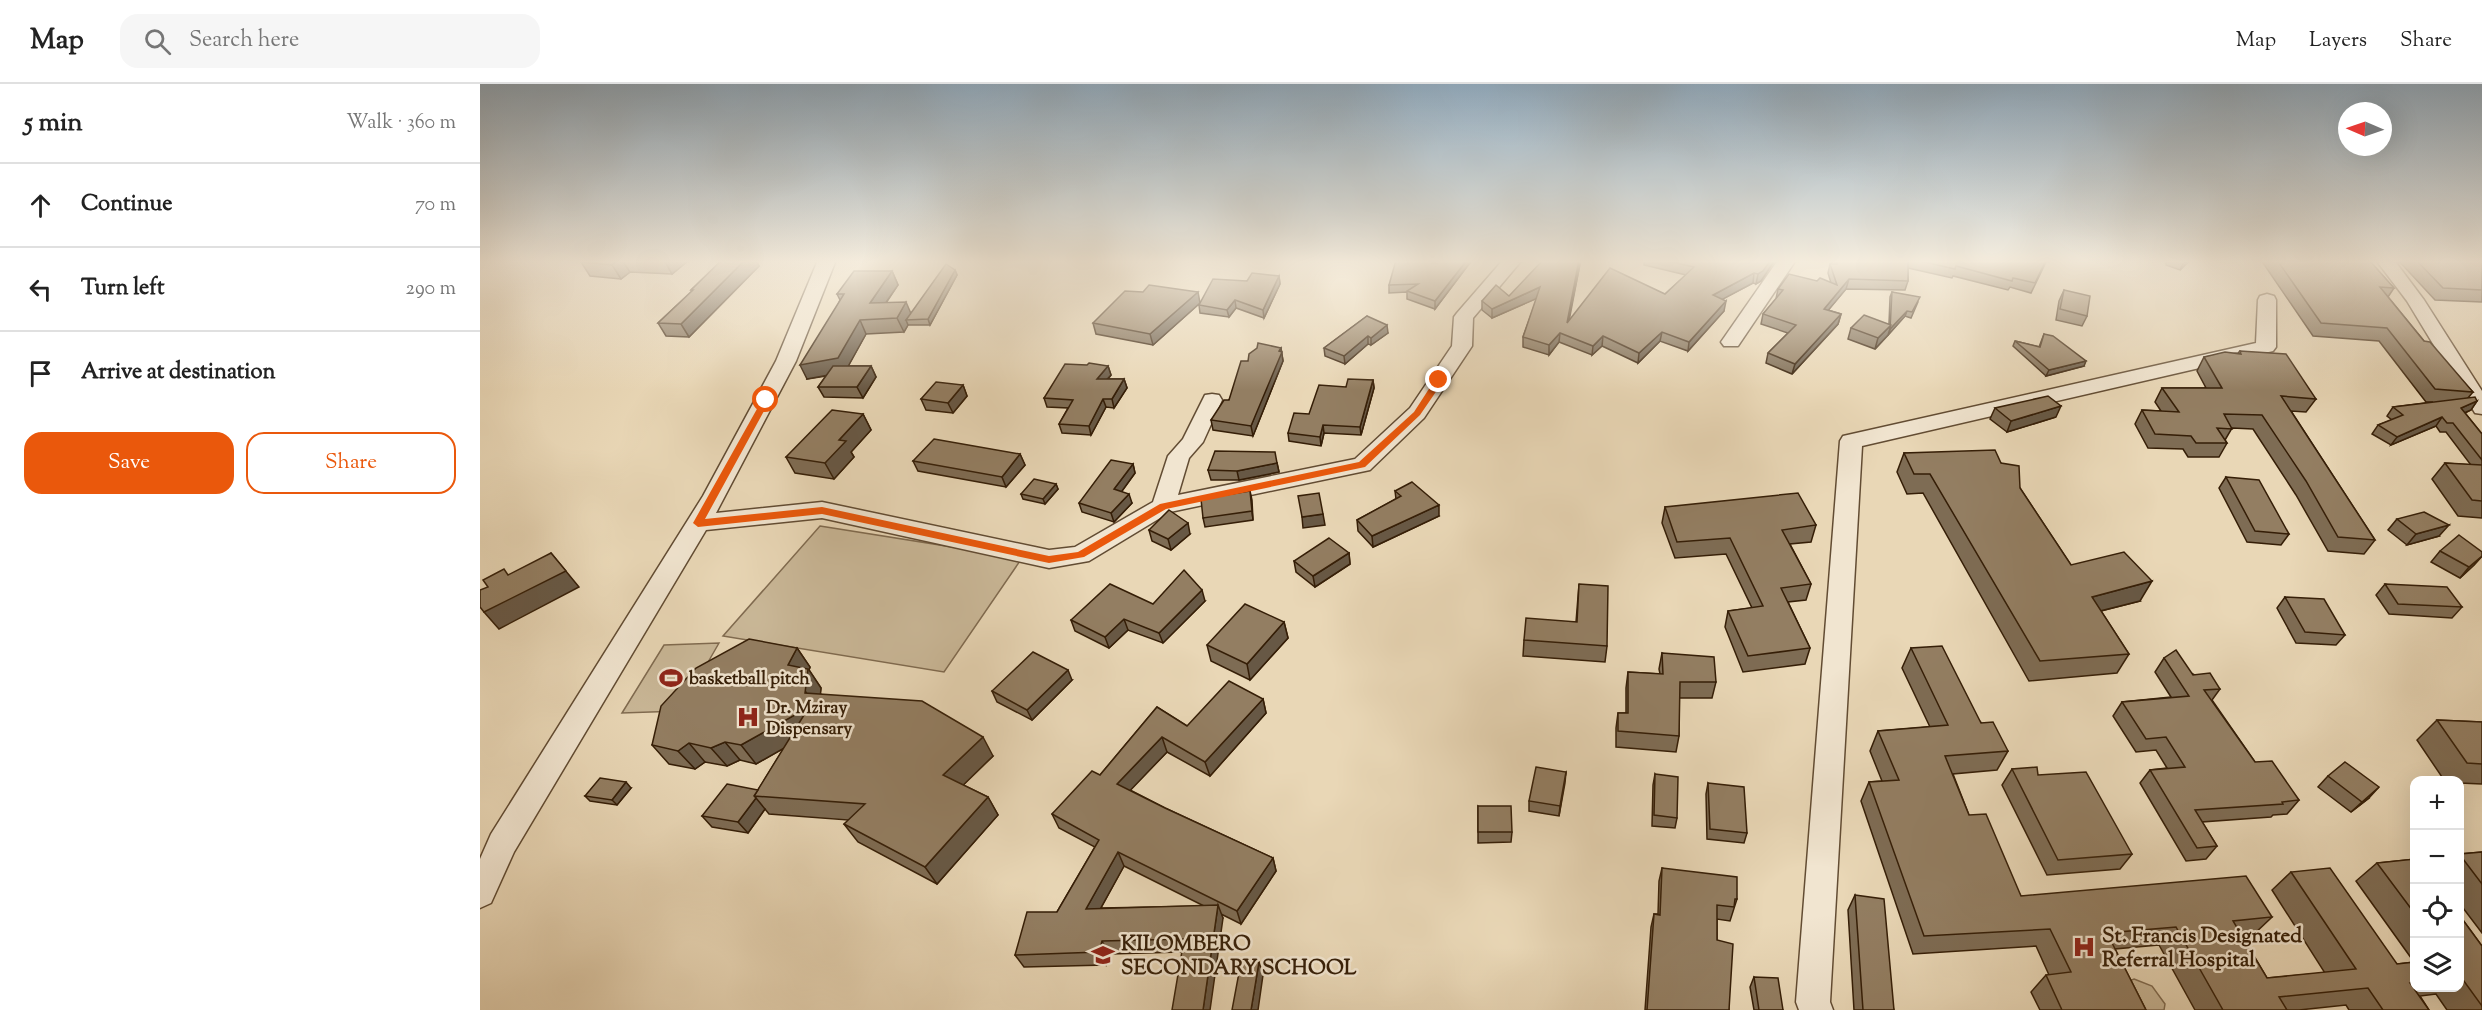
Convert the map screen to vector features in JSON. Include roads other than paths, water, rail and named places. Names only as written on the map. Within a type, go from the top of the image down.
[{"type":"street","points":[[480,893],[502,844],[698,523],[786,361],[809,303]]},
{"type":"street","points":[[698,523],[822,510],[1049,559],[1080,555],[1163,506],[1362,465],[1417,413],[1462,346],[1464,317],[1476,303]]},
{"type":"street","points":[[1731,342],[1757,303]]},
{"type":"street","points":[[1816,1010],[1813,1002],[1851,441],[2266,347],[2267,303]]},
{"type":"street","points":[[2417,303],[2482,408]]},
{"type":"street","points":[[1163,506],[1179,456],[1192,442],[1212,400]]},
{"type":"place","name":"basketball pitch","points":[[671,678]]},
{"type":"place","name":"Dr. Mziray Dispensary","points":[[748,717]]},
{"type":"place","name":"St. Francis Designated Referral Hospital","points":[[2084,947]]},
{"type":"place","name":"KILOMBERO SECONDARY SCHOOL","points":[[1103,955]]}]
